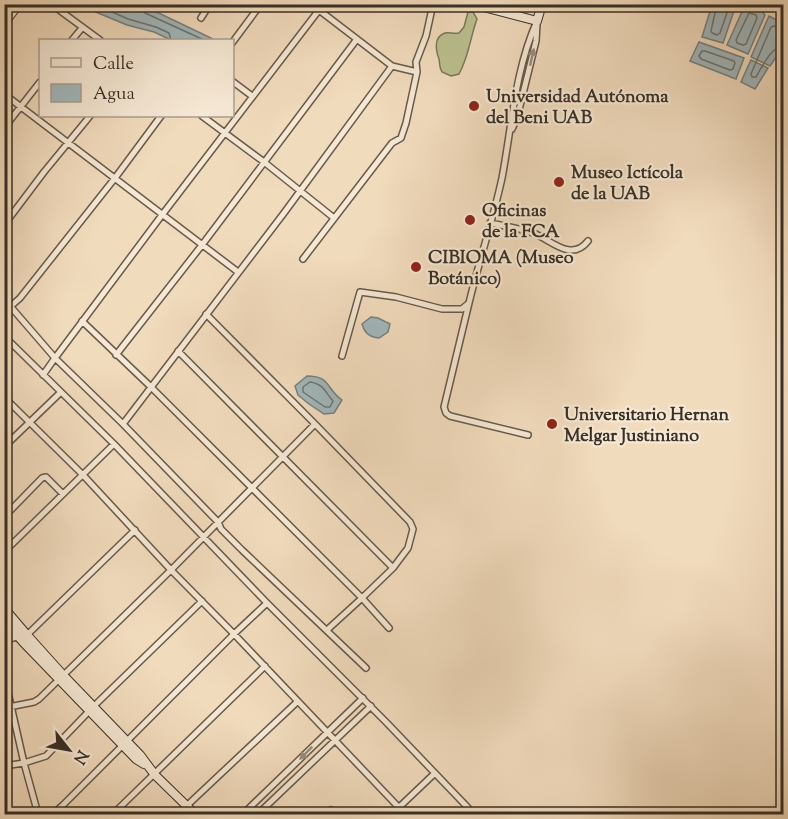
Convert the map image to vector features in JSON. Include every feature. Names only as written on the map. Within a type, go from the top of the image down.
[{"type":"street","points":[[4,23],[19,4]]},
{"type":"street","points":[[51,4],[98,39]]},
{"type":"street","points":[[201,18],[210,4]]},
{"type":"street","points":[[234,40],[261,4]]},
{"type":"street","points":[[303,259],[392,143],[401,138],[417,72],[416,62],[426,36],[433,4]]},
{"type":"street","points":[[472,4],[537,21]]},
{"type":"street","points":[[528,435],[450,416],[444,407],[501,182],[511,133],[518,118],[542,4]]},
{"type":"street","points":[[43,375],[320,7],[392,66],[417,72]]},
{"type":"street","points":[[73,39],[82,28]]},
{"type":"street","points":[[116,355],[357,39]]},
{"type":"street","points":[[123,424],[392,66]]},
{"type":"street","points":[[234,82],[252,96]]},
{"type":"street","points":[[4,128],[39,83]]},
{"type":"street","points":[[4,94],[238,272]]},
{"type":"street","points":[[4,225],[89,117]]},
{"type":"street","points":[[11,306],[20,298],[115,178],[160,117]]},
{"type":"street","points":[[203,117],[334,218]]},
{"type":"street","points":[[490,223],[537,234],[564,249],[578,250],[588,241]]},
{"type":"street","points":[[342,356],[360,292],[396,297],[442,309],[462,309],[469,303]]},
{"type":"street","points":[[4,299],[54,358],[123,424],[218,522],[221,529],[366,668]]},
{"type":"street","points":[[206,314],[410,522],[413,529],[408,548],[393,568],[327,630]]},
{"type":"street","points":[[82,321],[151,387],[362,598],[389,628]]},
{"type":"street","points":[[4,336],[114,444],[474,814]]},
{"type":"street","points":[[178,351],[393,568]]},
{"type":"street","points":[[4,447],[61,392]]},
{"type":"street","points":[[4,397],[135,530],[405,814]]},
{"type":"street","points":[[4,708],[39,699],[315,424]]},
{"type":"street","points":[[5,552],[114,444]]},
{"type":"street","points":[[4,517],[42,478],[46,477],[63,494]]},
{"type":"street","points":[[4,640],[23,636],[135,530]]},
{"type":"street","points":[[4,766],[24,763],[45,756],[202,601]]},
{"type":"street","points":[[47,814],[54,813],[63,805],[267,603]]},
{"type":"street","points":[[4,608],[23,636]]},
{"type":"street","points":[[4,620],[23,636],[61,678],[124,743],[140,755],[155,775],[195,814]]},
{"type":"street","points":[[113,814],[265,666]]},
{"type":"street","points":[[4,675],[38,814]]},
{"type":"street","points":[[243,814],[363,698]]},
{"type":"street","points":[[178,814],[297,702]]},
{"type":"street","points":[[258,814],[371,706]]},
{"type":"street","points":[[392,814],[434,774]]},
{"type":"green space","points":[[468,12],[473,12],[477,19],[459,74],[451,76],[441,70],[436,48],[437,41],[445,33],[459,33],[464,27]]},
{"type":"water","points":[[85,5],[142,5],[213,39],[169,39],[91,10]]},
{"type":"water","points":[[712,5],[736,5],[723,43],[702,37]]},
{"type":"water","points":[[745,5],[761,10],[765,15],[748,54],[727,45]]},
{"type":"water","points":[[769,16],[784,24],[783,47],[770,66],[751,57]]},
{"type":"water","points":[[699,42],[744,58],[736,79],[690,61]]},
{"type":"water","points":[[751,60],[768,68],[755,89],[741,82]]},
{"type":"water","points":[[371,317],[390,324],[388,332],[379,338],[368,334],[362,324]]},
{"type":"water","points":[[307,376],[320,378],[342,400],[334,413],[324,414],[298,395],[295,386]]},
{"type":"place","name":"Universidad Autónoma del Beni UAB","points":[[474,106]]},
{"type":"place","name":"Museo Ictícola de la UAB","points":[[559,182]]},
{"type":"place","name":"Oficinas de la FCA","points":[[470,220]]},
{"type":"place","name":"CIBIOMA (Museo Botánico)","points":[[416,267]]},
{"type":"place","name":"Universitario Hernan Melgar Justiniano","points":[[552,424]]}]
